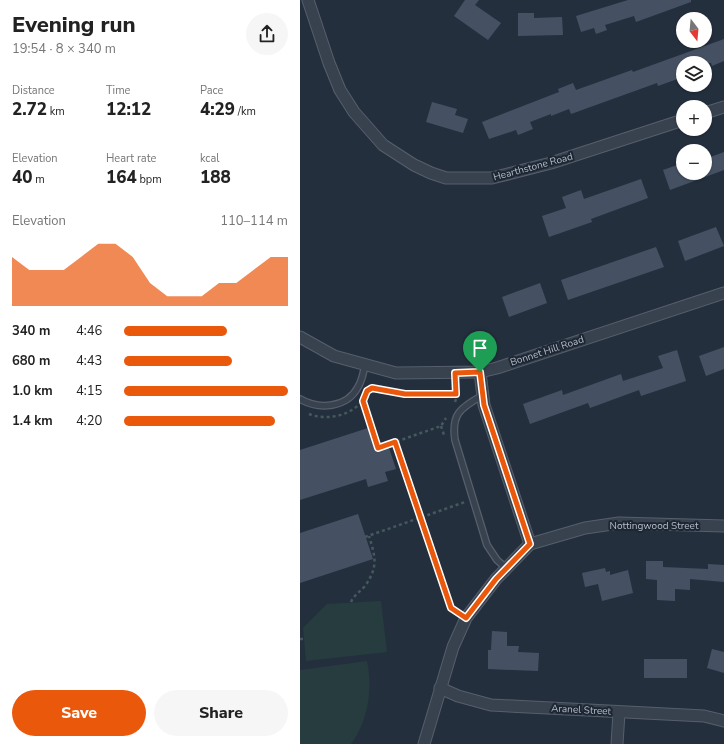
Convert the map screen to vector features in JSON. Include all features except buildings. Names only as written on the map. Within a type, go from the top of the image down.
[{"type":"street","name":"Hearthstone Road","points":[[308,0],[328,63],[340,90],[354,112],[383,145],[414,165],[439,176],[446,178],[492,178],[514,174],[676,122]]},
{"type":"street","points":[[712,111],[724,107]]},
{"type":"street","name":"Bonnet Hill Road","points":[[300,337],[334,356],[365,366],[396,373],[480,372],[497,368],[724,293]]},
{"type":"street","points":[[480,372],[484,405],[530,544]]},
{"type":"street","name":"Nottingwood Street","points":[[424,744],[453,647],[466,618],[496,579],[530,544],[585,528],[619,523],[724,526]]},
{"type":"street","name":"Aranel Street","points":[[440,688],[458,696],[491,705],[619,713],[704,716],[724,721]]},
{"type":"street","points":[[617,744],[619,713]]},
{"type":"lane","points":[[300,399],[307,403],[324,407],[343,402],[354,394],[360,386],[365,366]]},
{"type":"lane","points":[[483,394],[461,408],[453,425],[455,440],[487,545],[497,560],[506,568]]},
{"type":"path","points":[[453,406],[456,399],[455,373]]},
{"type":"path","points":[[378,448],[363,401],[369,389],[405,394],[456,394]]},
{"type":"path","points":[[376,452],[378,448],[441,426],[449,413]]},
{"type":"path","points":[[395,442],[451,608],[466,618]]},
{"type":"path","points":[[365,537],[465,501]]},
{"type":"path","points":[[351,602],[354,595],[364,586],[375,565],[376,558],[369,536]]},
{"type":"green space","points":[[381,601],[387,652],[306,661],[303,628],[327,604]]},
{"type":"green space","points":[[367,661],[369,672],[368,704],[362,725],[351,744],[300,744],[300,670]]},
{"type":"route","points":[[480,372],[484,405],[530,544],[496,579],[466,618],[451,608],[395,442],[378,448],[363,401],[367,391],[372,388],[405,394],[456,394],[455,373],[480,372]]}]
